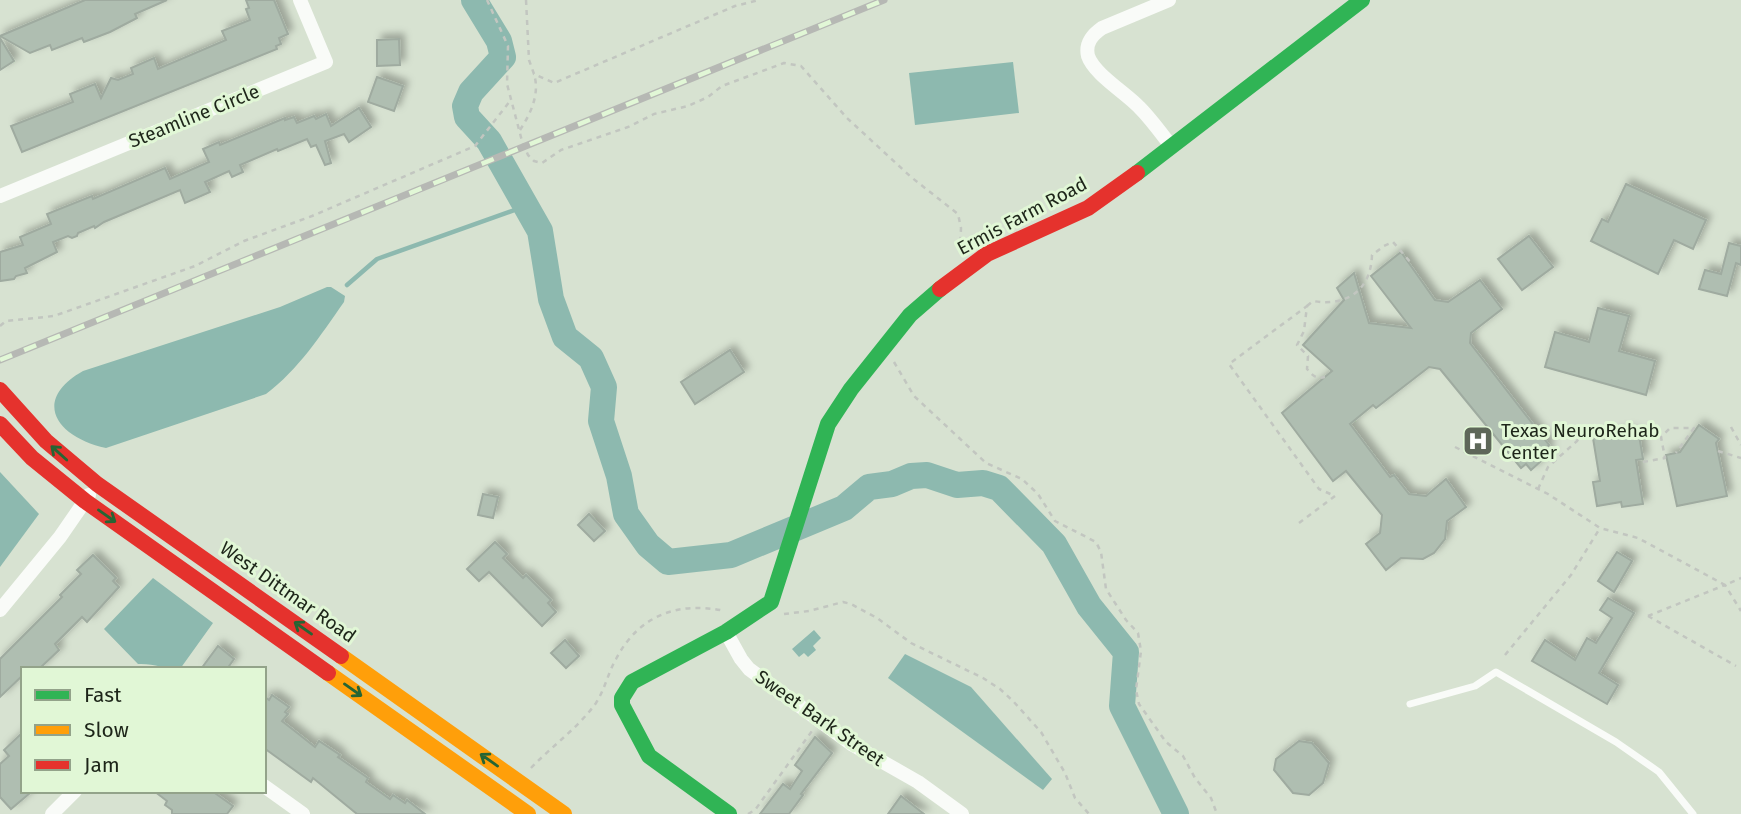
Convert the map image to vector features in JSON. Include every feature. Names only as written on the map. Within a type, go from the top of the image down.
[{"type":"street","name":"Steamline Circle","points":[[0,196],[326,62],[300,0]]},
{"type":"street","points":[[1168,0],[1093,34],[1088,44],[1088,56],[1095,67],[1140,107],[1171,146]]},
{"type":"street","name":"Ermis Farm Road","points":[[729,814],[649,756],[622,705],[622,698],[632,682],[726,632],[771,602],[828,424],[837,408],[890,339],[910,315],[952,278],[987,254],[1018,238],[1088,208],[1362,0]]},
{"type":"street","name":"West Dittmar Road","points":[[0,390],[46,441],[97,484],[564,814]]},
{"type":"street","points":[[0,424],[41,466],[85,501],[510,809],[528,814]]},
{"type":"street","points":[[0,610],[60,537],[97,484]]},
{"type":"street","name":"Sweet Bark Street","points":[[726,632],[749,669],[853,745],[918,782],[962,814]]},
{"type":"street","points":[[510,809],[526,786]]},
{"type":"street","points":[[266,787],[303,814]]},
{"type":"street","points":[[52,814],[73,793]]},
{"type":"lane","points":[[1410,704],[1475,686],[1496,672],[1616,742],[1659,772],[1693,814]]},
{"type":"path","points":[[487,0],[508,47],[506,83],[510,101],[528,155],[534,161],[542,163],[561,150],[628,127],[654,114],[688,106],[708,97],[722,86],[784,63],[801,66],[847,118],[911,177],[958,215],[961,228],[960,257]]},
{"type":"path","points":[[519,132],[538,86],[529,60],[527,0]]},
{"type":"path","points":[[534,74],[554,83],[719,13],[759,0]]},
{"type":"path","points":[[0,326],[6,321],[54,316],[195,266],[244,241],[312,216],[475,146],[510,101]]},
{"type":"path","points":[[1299,523],[1335,496],[1319,489],[1230,364],[1313,301],[1338,302],[1350,297],[1368,278],[1372,255],[1384,246],[1393,242],[1412,264]]},
{"type":"path","points":[[1307,306],[1304,331],[1297,345],[1308,356],[1307,369],[1313,376],[1325,377]]},
{"type":"path","points":[[890,339],[891,355],[898,373],[914,396],[986,463],[1022,479],[1038,494],[1055,521],[1096,542],[1101,552],[1106,589],[1138,633],[1141,651],[1136,690],[1139,704],[1166,742],[1183,756],[1195,778],[1211,798],[1217,814]]},
{"type":"path","points":[[1538,489],[1548,467],[1584,430],[1631,427]]},
{"type":"path","points":[[1731,427],[1741,445]]},
{"type":"path","points":[[1643,462],[1665,458],[1661,437],[1670,428],[1694,428],[1676,453]]},
{"type":"path","points":[[1454,447],[1538,489],[1600,528],[1637,538],[1725,585],[1741,611]]},
{"type":"path","points":[[1718,451],[1741,458]]},
{"type":"path","points":[[1504,655],[1571,575],[1600,528]]},
{"type":"path","points":[[1736,666],[1648,616],[1741,578]]},
{"type":"path","points":[[777,615],[809,611],[843,602],[851,604],[877,618],[911,643],[1000,689],[1041,732],[1065,773],[1075,798],[1090,814]]},
{"type":"path","points":[[748,814],[755,810],[814,728]]},
{"type":"water","points":[[1013,62],[1019,113],[915,125],[909,73]]},
{"type":"water","points":[[327,287],[345,296],[344,302],[299,363],[266,394],[106,448],[75,436],[57,417],[54,406],[57,394],[83,371],[280,307]]},
{"type":"water","points":[[0,472],[39,514],[0,567]]},
{"type":"water","points":[[153,578],[213,623],[181,667],[138,664],[104,629]]},
{"type":"water","points":[[814,630],[821,638],[813,646],[816,650],[808,657],[804,653],[799,657],[792,649]]},
{"type":"water","points":[[905,654],[971,687],[1052,779],[1043,790],[888,678]]},
{"type":"building","points":[[85,0],[167,0],[135,14],[137,18],[110,32],[84,42],[82,38],[52,50],[50,45],[30,53],[0,36]]},
{"type":"building","points":[[246,0],[274,0],[288,34],[279,38],[281,44],[276,46],[277,49],[22,152],[11,126],[73,102],[70,94],[95,84],[101,98],[111,78],[118,80],[133,74],[131,68],[154,58],[158,69],[226,40],[222,31],[250,20]]},
{"type":"building","points":[[0,38],[14,61],[0,70]]},
{"type":"building","points":[[399,39],[400,65],[377,66],[377,40]]},
{"type":"building","points":[[377,77],[403,86],[394,111],[368,102]]},
{"type":"building","points":[[359,108],[371,127],[349,142],[344,134],[325,141],[331,163],[325,165],[316,145],[311,147],[307,139],[278,151],[277,149],[240,165],[243,172],[232,177],[229,171],[205,182],[210,192],[185,203],[180,190],[78,233],[77,236],[68,236],[53,242],[57,252],[25,268],[27,273],[0,281],[0,252],[23,245],[20,237],[51,224],[47,214],[92,196],[93,199],[165,168],[170,179],[209,162],[203,149],[219,142],[220,145],[285,118],[294,117],[297,123],[326,114],[331,126]]},
{"type":"building","points":[[1626,184],[1706,220],[1693,249],[1674,240],[1658,274],[1591,241],[1602,219],[1608,222]]},
{"type":"building","points":[[1529,236],[1553,267],[1522,290],[1498,259]]},
{"type":"building","points":[[1729,243],[1741,246],[1741,265],[1736,263],[1727,296],[1699,289],[1705,270],[1721,274]]},
{"type":"building","points":[[1401,252],[1435,300],[1448,302],[1480,280],[1502,309],[1471,333],[1470,343],[1549,445],[1545,449],[1549,454],[1531,470],[1526,464],[1521,468],[1440,369],[1429,367],[1376,408],[1373,405],[1350,424],[1390,477],[1394,475],[1409,494],[1426,496],[1446,479],[1466,507],[1447,521],[1445,539],[1434,553],[1423,559],[1401,558],[1386,570],[1366,544],[1380,533],[1382,515],[1346,471],[1333,481],[1282,413],[1332,371],[1303,345],[1344,300],[1337,288],[1354,273],[1369,323],[1411,328],[1371,276]]},
{"type":"building","points":[[1598,308],[1629,316],[1619,351],[1655,361],[1646,395],[1545,367],[1555,332],[1589,342]]},
{"type":"building","points":[[730,350],[744,372],[695,404],[681,382]]},
{"type":"building","points":[[1699,425],[1719,439],[1716,443],[1727,496],[1677,506],[1666,455],[1680,452]]},
{"type":"building","points":[[1630,432],[1631,437],[1639,435],[1643,459],[1636,460],[1643,504],[1622,507],[1621,502],[1597,506],[1593,482],[1600,481],[1593,438]]},
{"type":"building","points":[[483,494],[498,497],[493,518],[478,515]]},
{"type":"building","points":[[589,514],[605,531],[594,541],[578,525]]},
{"type":"building","points":[[495,542],[507,554],[503,558],[523,578],[526,575],[551,600],[548,603],[556,612],[542,626],[489,572],[479,581],[467,569]]},
{"type":"building","points":[[1617,552],[1632,561],[1614,592],[1598,581]]},
{"type":"building","points":[[93,555],[116,578],[113,581],[119,587],[87,622],[82,617],[55,644],[59,650],[41,667],[21,667],[21,677],[0,697],[0,659],[62,597],[60,595],[81,574],[77,570]]},
{"type":"building","points":[[1608,598],[1634,613],[1599,673],[1618,685],[1607,704],[1532,661],[1545,640],[1575,660],[1587,638],[1596,643],[1612,618],[1600,610]]},
{"type":"building","points":[[565,640],[579,656],[566,668],[551,653]]},
{"type":"building","points":[[218,646],[234,659],[228,667],[202,667]]},
{"type":"building","points":[[272,695],[289,707],[285,712],[288,714],[282,721],[315,747],[319,741],[340,755],[338,757],[368,778],[366,782],[390,799],[393,795],[405,803],[407,800],[425,814],[357,814],[313,778],[311,782],[266,749],[266,698],[269,700]]},
{"type":"building","points":[[21,734],[21,793],[30,793],[11,809],[0,797],[0,764],[9,756],[4,750]]},
{"type":"building","points":[[815,737],[832,753],[801,794],[803,795],[789,814],[760,814],[783,784],[790,789],[802,771],[795,765]]},
{"type":"building","points":[[1299,741],[1312,743],[1329,763],[1323,783],[1309,795],[1293,793],[1274,770],[1276,759]]},
{"type":"building","points":[[157,793],[215,793],[233,806],[227,814],[172,814],[172,810],[165,805],[167,801]]},
{"type":"building","points":[[901,796],[924,814],[888,814]]},
{"type":"waterway","points":[[474,0],[499,41],[503,57],[471,92],[465,106],[467,117],[489,141],[540,231],[551,299],[565,337],[591,358],[604,387],[601,421],[619,476],[626,514],[648,545],[668,562],[731,555],[844,508],[869,487],[892,484],[911,476],[927,475],[957,485],[983,483],[999,488],[1054,544],[1089,606],[1126,652],[1122,706],[1176,814]]},
{"type":"waterway","points":[[347,285],[377,259],[526,206]]},
{"type":"railway","points":[[0,360],[884,0]]},
{"type":"traffic: fast","points":[[1137,173],[1362,0]]},
{"type":"traffic: fast","points":[[729,814],[649,756],[622,705],[622,698],[632,682],[726,632],[771,602],[828,424],[851,389],[910,315],[940,289]]},
{"type":"traffic: slow","points":[[341,656],[564,814]]},
{"type":"traffic: slow","points":[[328,673],[528,814]]},
{"type":"traffic: jam","points":[[940,289],[987,254],[1088,208],[1137,173]]},
{"type":"traffic: jam","points":[[0,390],[46,441],[97,484],[341,656]]},
{"type":"traffic: jam","points":[[0,424],[32,458],[85,501],[328,673]]},
{"type":"place","name":"Texas NeuroRehab Center","points":[[1478,441]]}]
